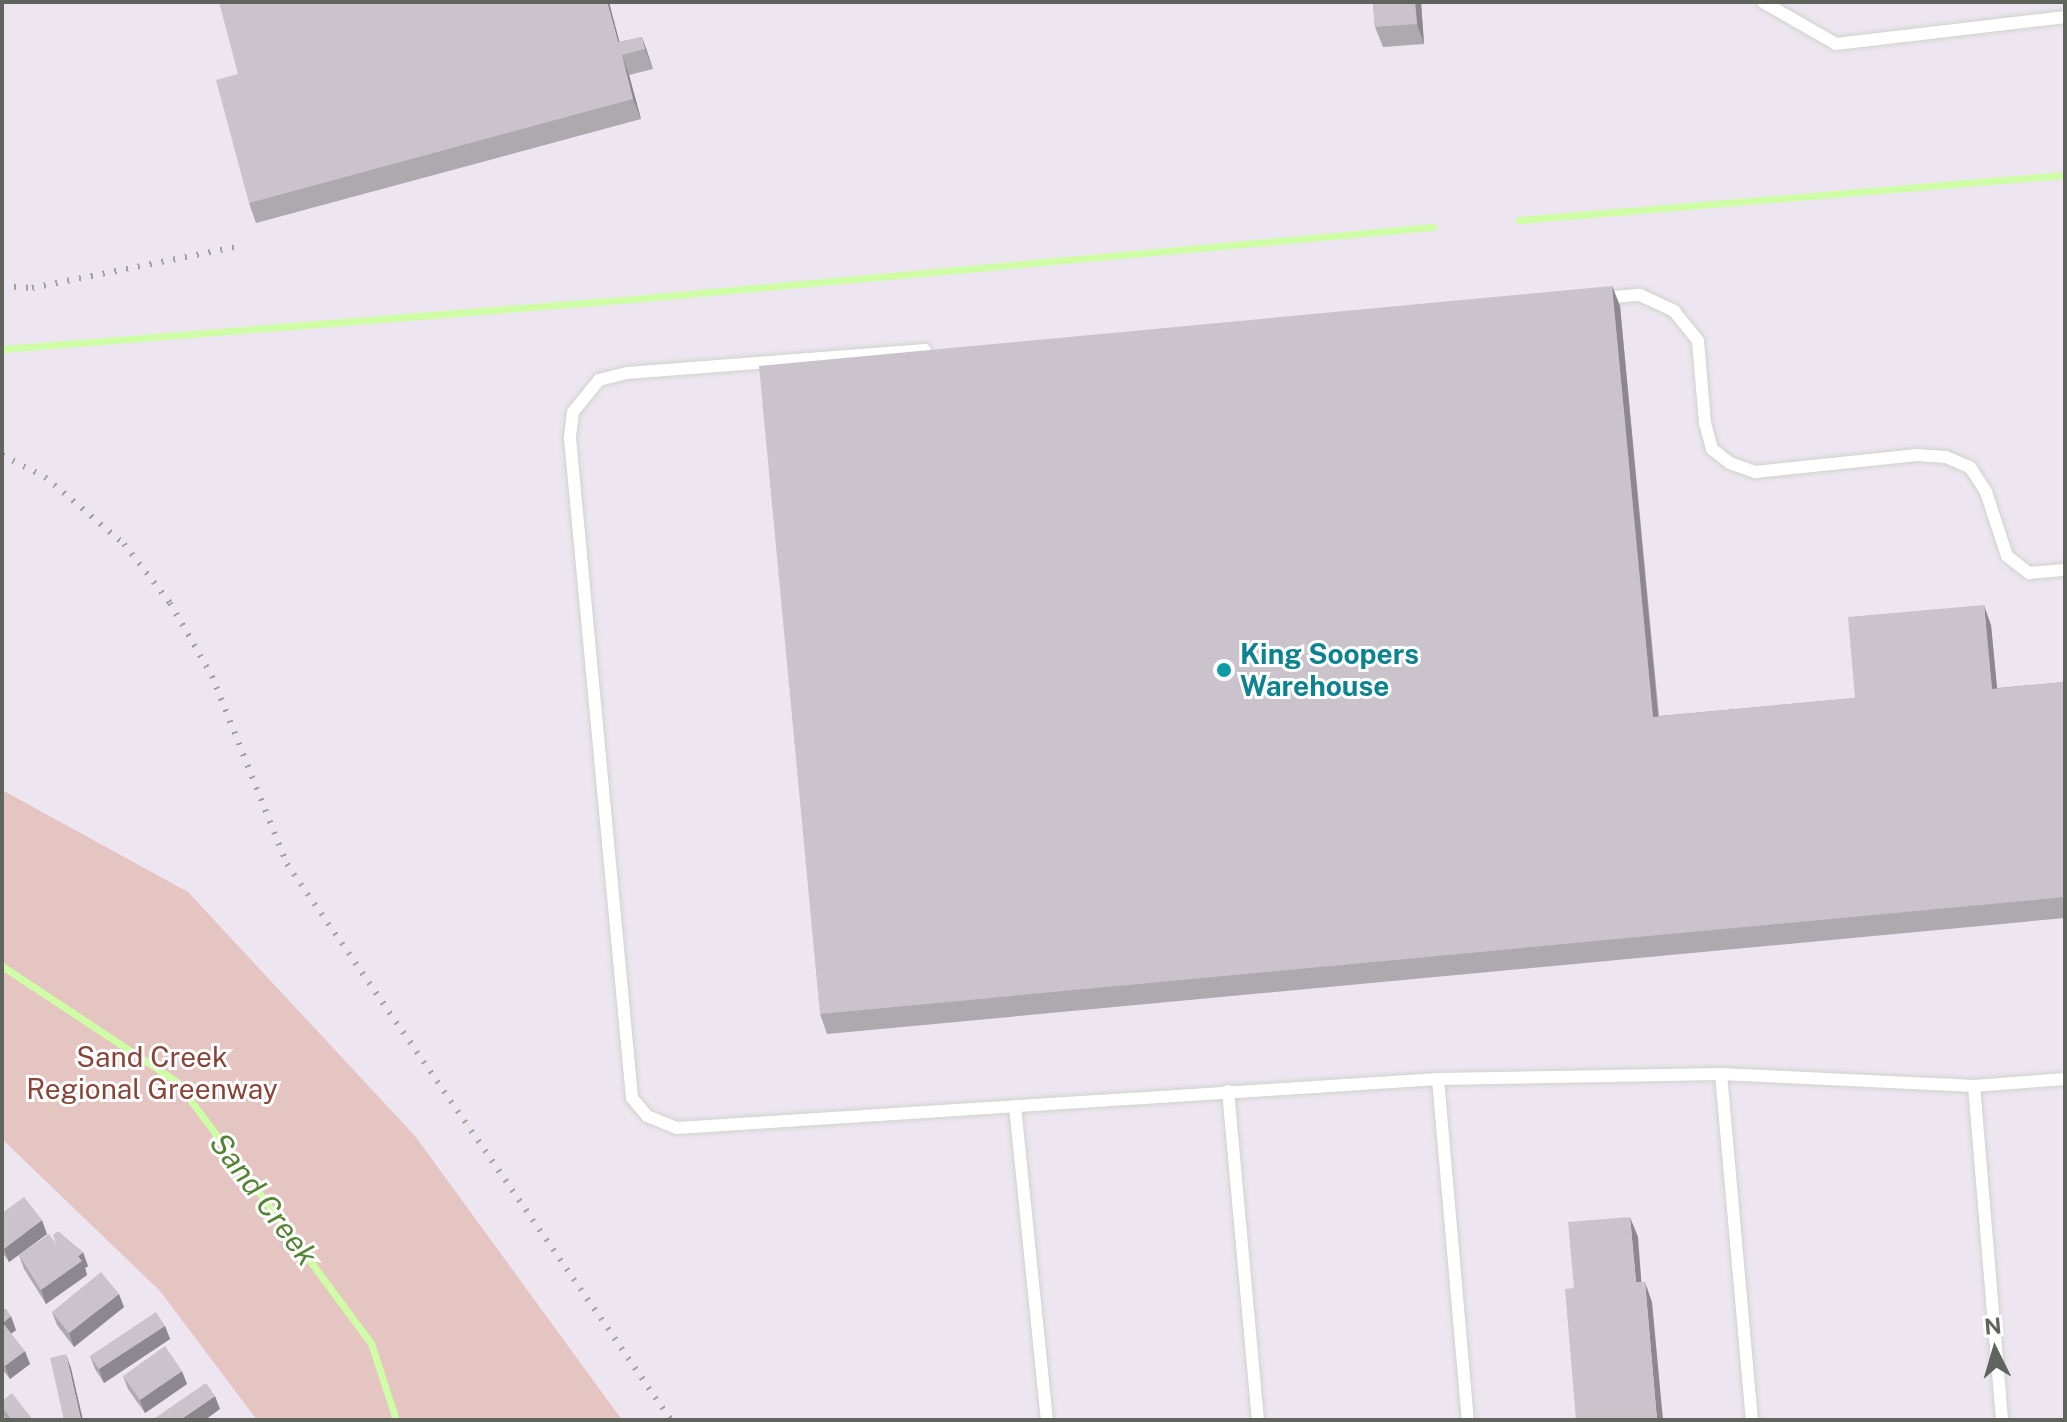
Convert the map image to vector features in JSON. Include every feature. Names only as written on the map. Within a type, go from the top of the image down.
[{"type":"lane","points":[[1763,2],[1836,44],[2065,17]]},
{"type":"lane","points":[[1593,299],[1640,295],[1674,311],[1698,341],[1705,423],[1712,449],[1730,463],[1755,472],[1917,455],[1946,457],[1970,467],[1986,492],[2007,556],[2029,573],[2065,570]]},
{"type":"lane","points":[[944,349],[627,373],[599,380],[573,412],[570,438],[632,1098],[647,1116],[677,1128],[1438,1079],[1721,1074],[1974,1086],[2065,1079]]},
{"type":"lane","points":[[1721,1074],[1752,1420]]},
{"type":"lane","points":[[1438,1079],[1468,1420]]},
{"type":"lane","points":[[1974,1086],[2002,1420]]},
{"type":"lane","points":[[1228,1091],[1258,1420]]},
{"type":"lane","points":[[1015,1106],[1047,1420]]},
{"type":"green space","name":"Sand Creek Regional Greenway","points":[[2,790],[188,892],[415,1136],[622,1420],[257,1420],[160,1291],[2,1139]]},
{"type":"building","points":[[219,2],[607,2],[618,42],[642,37],[645,49],[622,55],[633,99],[249,203],[216,80],[238,74]]},
{"type":"building","points":[[1373,2],[1415,2],[1417,24],[1375,27]]},
{"type":"building","name":"King Soopers Warehouse","points":[[1612,286],[1653,717],[1855,698],[1848,617],[1984,605],[1992,689],[2065,682],[2065,897],[820,1014],[759,366]]},
{"type":"building","points":[[24,1197],[42,1220],[4,1249],[2,1213]]},
{"type":"building","points":[[1630,1217],[1636,1282],[1645,1282],[1657,1420],[1576,1420],[1565,1289],[1574,1288],[1568,1222]]},
{"type":"building","points":[[58,1231],[83,1252],[78,1256],[82,1261],[41,1290],[19,1255],[49,1234],[56,1244],[53,1235]]},
{"type":"building","points":[[101,1272],[119,1294],[69,1333],[52,1312]]},
{"type":"building","points":[[2,1308],[11,1316],[3,1323],[25,1351],[5,1366],[2,1362]]},
{"type":"building","points":[[156,1312],[165,1326],[99,1369],[90,1356]]},
{"type":"building","points":[[165,1346],[182,1371],[140,1400],[123,1376]]},
{"type":"building","points":[[66,1354],[81,1420],[64,1420],[50,1358]]},
{"type":"building","points":[[206,1383],[215,1396],[180,1420],[152,1420]]},
{"type":"building","points":[[12,1393],[33,1420],[12,1420],[2,1407],[2,1401]]},
{"type":"waterway","points":[[1519,220],[2065,175]]},
{"type":"waterway","points":[[2,349],[622,300],[1433,227]]},
{"type":"waterway","name":"Sand Creek","points":[[2,966],[177,1082],[371,1343],[396,1420]]},
{"type":"railway","points":[[2,286],[32,288],[240,246]]},
{"type":"railway","points":[[2,455],[45,477],[124,544],[170,603],[212,676],[287,864],[671,1420]]},
{"type":"place","name":"King Soopers Warehouse","points":[[1224,670]]}]
